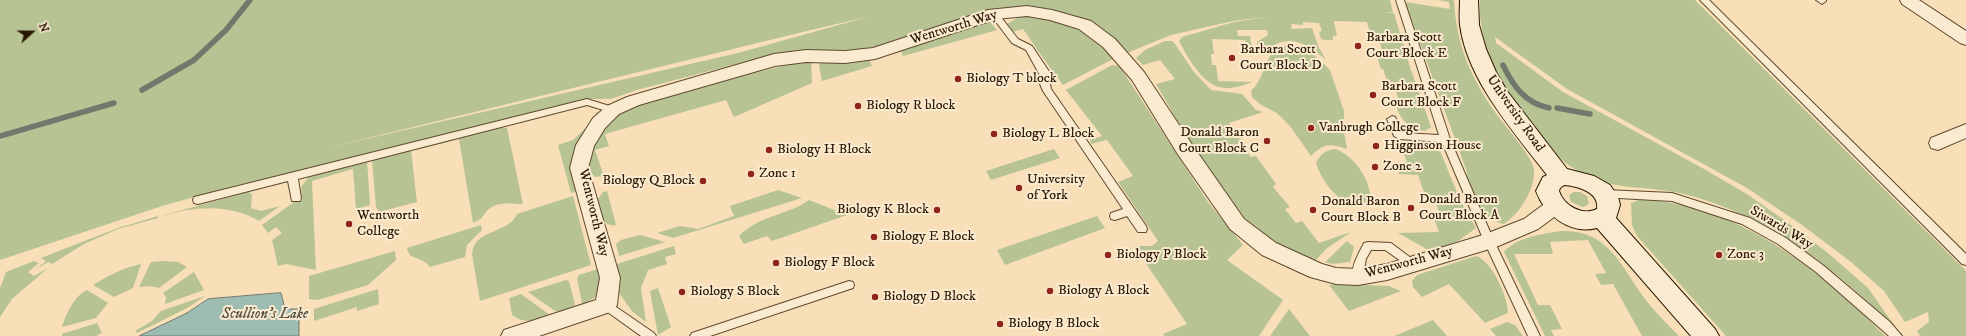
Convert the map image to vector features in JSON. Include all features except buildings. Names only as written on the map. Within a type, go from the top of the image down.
[{"type":"street","points":[[1908,0],[1966,39]]},
{"type":"street","name":"Wentworth Way","points":[[606,304],[610,278],[579,168],[585,145],[599,123],[613,110],[633,101],[774,60],[806,56],[845,57],[875,53],[994,14],[1027,11],[1052,15],[1085,25],[1109,43],[1138,76],[1184,148],[1237,224],[1269,249],[1310,268],[1336,276],[1358,277],[1387,272],[1489,241],[1531,224],[1554,207]]},
{"type":"street","name":"University Road","points":[[1470,12],[1479,58],[1497,92],[1561,177]]},
{"type":"street","points":[[1938,143],[1966,131]]},
{"type":"street","points":[[1561,177],[1571,177],[1586,181],[1597,187],[1609,202],[1609,209],[1602,218],[1593,221],[1575,219],[1554,207],[1549,199],[1547,189],[1550,183],[1561,177]]},
{"type":"street","points":[[1602,218],[1706,336]]},
{"type":"street","points":[[512,336],[606,304]]},
{"type":"lane","points":[[1400,0],[1445,139],[1489,241],[1534,336]]},
{"type":"lane","points":[[1704,0],[1966,260]]},
{"type":"lane","points":[[994,14],[1015,41],[1029,48],[1046,72],[1046,89],[1142,229]]},
{"type":"lane","points":[[198,200],[587,102],[613,110]]},
{"type":"lane","points":[[1392,119],[1399,136],[1445,139]]},
{"type":"lane","points":[[292,176],[296,198]]},
{"type":"lane","name":"Siwards Way","points":[[1604,194],[1672,196],[1746,221],[1782,242],[1820,269],[1886,325],[1896,336]]},
{"type":"lane","points":[[1115,216],[1130,211]]},
{"type":"lane","points":[[1358,277],[1361,259],[1368,246],[1387,246],[1411,264]]},
{"type":"lane","points":[[696,336],[849,285]]},
{"type":"lane","points":[[606,304],[650,336]]},
{"type":"green space","points":[[0,0],[1390,0],[1393,12],[1385,12],[1394,13],[1410,67],[1431,127],[1425,131],[1418,129],[1408,124],[1401,117],[1394,101],[1399,100],[1393,84],[1388,83],[1383,69],[1381,69],[1375,51],[1382,50],[1378,36],[1371,36],[1367,22],[1334,21],[1337,36],[1333,36],[1333,40],[1321,39],[1319,32],[1322,31],[1319,23],[1303,22],[1303,25],[1291,24],[1292,29],[1312,28],[1319,48],[1326,60],[1310,48],[1294,41],[1278,43],[1262,55],[1259,55],[1257,42],[1268,35],[1267,30],[1237,30],[1238,36],[1250,36],[1253,54],[1247,54],[1245,40],[1212,39],[1214,54],[1211,54],[1212,65],[1216,65],[1218,81],[1252,82],[1227,88],[1219,87],[1207,80],[1195,68],[1179,41],[1182,37],[1234,22],[1268,17],[1233,21],[1171,35],[1127,53],[1089,22],[1058,11],[1025,8],[997,8],[926,30],[889,45],[855,52],[774,54],[637,90],[611,99],[588,99],[511,121],[234,186],[162,206],[0,260]],"holes":[[[867,17],[742,52],[327,148]]]},
{"type":"green space","points":[[1438,0],[1454,0],[1457,29],[1469,68],[1494,112],[1528,156],[1534,170],[1534,178],[1529,193],[1516,214],[1504,224],[1489,217],[1477,204],[1473,196],[1467,172],[1405,2],[1450,9],[1449,2]]},
{"type":"green space","points":[[1480,0],[1695,0],[1966,271],[1966,336],[1920,336],[1917,331],[1929,322],[1928,312],[1905,322],[1884,291],[1851,262],[1802,225],[1747,188],[1567,89],[1495,37],[1496,43],[1563,92],[1747,194],[1794,227],[1828,253],[1868,288],[1896,328],[1858,293],[1817,260],[1774,231],[1751,219],[1727,208],[1685,194],[1604,182],[1575,170],[1556,155],[1543,141],[1518,107],[1501,79],[1487,49],[1480,17]]},
{"type":"green space","points":[[1021,16],[1051,19],[1072,25],[1094,38],[1115,58],[1063,85],[1023,29],[1012,32],[1007,24]]},
{"type":"green space","points":[[985,22],[991,23],[997,30],[903,56],[901,51]]},
{"type":"green space","points":[[1165,41],[1172,41],[1175,44],[1194,72],[1211,90],[1242,94],[1256,110],[1263,112],[1229,123],[1241,139],[1238,140],[1251,157],[1256,156],[1276,184],[1273,187],[1290,207],[1285,209],[1296,223],[1302,221],[1319,243],[1351,232],[1326,249],[1315,261],[1287,249],[1258,231],[1235,209],[1189,141],[1156,84],[1175,79],[1160,60],[1143,65],[1136,58],[1145,50]]},
{"type":"green space","points":[[1287,45],[1303,48],[1319,59],[1330,70],[1344,111],[1344,131],[1347,149],[1328,145],[1324,146],[1311,156],[1290,126],[1277,113],[1261,105],[1252,97],[1251,91],[1260,78],[1269,58],[1279,48]]},
{"type":"green space","points":[[869,59],[872,66],[822,81],[819,66],[820,61]]},
{"type":"green space","points":[[811,60],[812,83],[734,117],[726,100],[605,134],[609,146],[595,150],[604,176],[595,177],[588,169],[593,147],[600,132],[613,119],[635,106],[695,88]]},
{"type":"green space","points":[[1112,65],[1119,66],[1122,70],[1208,202],[1243,245],[1227,260],[1283,300],[1259,336],[1164,336],[1163,334],[1187,324],[1134,246],[1152,246],[1158,241],[1118,182],[1133,176],[1107,140],[1091,144],[1090,140],[1102,136],[1066,90]]},
{"type":"green space","points":[[597,111],[597,116],[575,150],[572,163],[577,191],[571,193],[558,145],[573,140],[592,122]]},
{"type":"green space","points":[[497,128],[507,128],[523,204],[493,206],[481,218],[473,223],[459,139],[418,150],[418,148]]},
{"type":"green space","points":[[1409,143],[1431,144],[1441,153],[1460,200],[1476,228],[1458,241],[1430,251],[1398,233],[1439,232],[1432,213],[1439,212],[1433,195],[1425,195],[1418,175],[1399,174],[1395,162],[1407,162],[1404,156],[1404,149]]},
{"type":"green space","points":[[1054,149],[1060,158],[991,180],[986,171]]},
{"type":"green space","points":[[1336,149],[1350,158],[1365,177],[1371,201],[1368,205],[1359,206],[1342,200],[1324,180],[1316,163],[1319,157],[1324,153],[1329,150]]},
{"type":"green space","points":[[411,150],[417,202],[379,212],[376,207],[372,160]]},
{"type":"green space","points":[[367,159],[370,205],[356,209],[353,169],[312,181],[316,270],[286,264],[278,266],[272,240],[282,233],[276,227],[268,233],[262,225],[294,202],[302,200],[301,187],[310,175]]},
{"type":"green space","points":[[778,190],[802,198],[673,238],[657,233],[680,226],[698,229],[734,216],[730,206]]},
{"type":"green space","points":[[607,191],[616,225],[611,225],[604,221],[600,213],[598,199],[603,192]]},
{"type":"green space","points":[[248,192],[252,194],[251,208],[261,211],[280,206],[259,221],[248,215],[224,209],[212,208],[187,210],[163,216],[164,215]]},
{"type":"green space","points":[[1574,192],[1580,192],[1587,196],[1589,204],[1583,207],[1571,202],[1569,195]]},
{"type":"green space","points":[[573,196],[591,265],[480,301],[472,254],[474,246],[479,240],[485,235],[513,221],[517,214]]},
{"type":"green space","points":[[809,200],[847,215],[772,241],[767,236],[744,244],[739,236],[756,223],[792,209]]},
{"type":"green space","name":"Zone 3","points":[[1639,200],[1674,203],[1708,213],[1742,226],[1774,244],[1834,287],[1885,336],[1726,336],[1637,236],[1632,225],[1631,203]]},
{"type":"green space","points":[[158,216],[158,218],[118,229],[84,244],[52,264],[48,262],[35,270],[46,261],[41,258],[118,228]]},
{"type":"green space","points":[[1097,216],[1105,228],[1005,265],[997,250]]},
{"type":"green space","points":[[481,225],[482,230],[467,245],[465,257],[430,267],[424,261],[411,256],[408,252],[407,248]]},
{"type":"green space","points":[[1561,231],[1576,232],[1590,236],[1601,242],[1610,250],[1619,260],[1646,301],[1679,336],[1642,336],[1613,284],[1601,285],[1595,274],[1606,273],[1588,240],[1550,242],[1553,254],[1514,254],[1538,305],[1550,305],[1562,329],[1551,330],[1554,336],[1545,336],[1504,252],[1509,247],[1530,237]]},
{"type":"green space","points":[[640,235],[665,242],[619,256],[616,244],[621,240]]},
{"type":"green space","points":[[1347,241],[1354,247],[1350,262],[1332,264],[1325,262]]},
{"type":"green space","points":[[674,246],[676,254],[665,257],[667,264],[648,270],[641,288],[646,322],[632,311],[619,293],[617,264]]},
{"type":"green space","points":[[395,251],[396,260],[368,285],[318,300],[309,299],[309,276]]},
{"type":"green space","points":[[1476,256],[1488,265],[1498,280],[1505,298],[1508,313],[1485,323],[1449,284],[1422,297],[1413,287],[1412,281],[1417,275]]},
{"type":"green space","points":[[34,261],[39,263],[28,272],[34,276],[48,268],[12,299],[0,317],[0,288],[6,272]]},
{"type":"green space","points":[[151,262],[178,262],[187,267],[159,288],[150,286],[139,287]]},
{"type":"green space","points":[[141,264],[133,288],[114,297],[93,285],[116,272]]},
{"type":"green space","points":[[598,269],[602,282],[597,296],[584,304],[582,303],[577,279],[579,275]]},
{"type":"green space","points":[[194,272],[204,290],[165,304],[166,297],[163,293]]},
{"type":"green space","points":[[566,280],[569,281],[575,305],[566,310],[555,311],[528,292]]},
{"type":"green space","points":[[1329,285],[1389,286],[1401,291],[1349,311]]},
{"type":"green space","points":[[658,288],[671,327],[658,335],[650,291]]},
{"type":"green space","points":[[378,289],[379,304],[357,311],[357,307],[314,321],[314,309]]},
{"type":"green space","points":[[87,290],[108,303],[96,318],[62,327],[68,311],[74,301],[78,296]]},
{"type":"green space","points":[[521,294],[550,315],[531,321],[526,321],[512,315],[509,298]]},
{"type":"green space","points":[[205,296],[187,308],[137,333],[135,331],[152,321],[161,311]]},
{"type":"green space","points":[[1289,309],[1310,336],[1270,336]]},
{"type":"green space","points":[[1433,320],[1447,336],[1394,336]]},
{"type":"green space","points":[[1507,322],[1515,325],[1523,336],[1496,336],[1490,329]]},
{"type":"green space","points":[[97,323],[102,333],[96,336],[62,336],[62,334]]},
{"type":"water","name":"Scullion's Lake","points":[[281,293],[285,309],[299,309],[299,336],[139,336],[187,313],[208,299]]},
{"type":"waterway","points":[[142,90],[194,60],[226,30],[250,0]]},
{"type":"waterway","points":[[1503,65],[1516,87],[1527,98],[1541,106],[1549,108]]},
{"type":"waterway","points":[[0,136],[114,103]]},
{"type":"waterway","points":[[1557,108],[1590,114]]},
{"type":"place","name":"Barbara Scott Court Block E","points":[[1358,46]]},
{"type":"place","name":"Barbara Scott Court Block D","points":[[1232,58]]},
{"type":"place","name":"Biology T block","points":[[958,79]]},
{"type":"place","name":"Barbara Scott Court Block F","points":[[1373,95]]},
{"type":"place","name":"Biology R block","points":[[858,106]]},
{"type":"place","name":"Vanbrugh College","points":[[1311,128]]},
{"type":"place","name":"Biology L Block","points":[[994,134]]},
{"type":"place","name":"Donald Baron Court Block C","points":[[1267,141]]},
{"type":"place","name":"Higginson House","points":[[1376,146]]},
{"type":"place","name":"Biology H Block","points":[[769,150]]},
{"type":"place","name":"Zone 2","points":[[1375,167]]},
{"type":"place","name":"Zone 1","points":[[751,174]]},
{"type":"place","name":"Biology Q Block","points":[[703,181]]},
{"type":"place","name":"University of York","points":[[1019,188]]},
{"type":"place","name":"Donald Baron Court Block A","points":[[1411,208]]},
{"type":"place","name":"Biology K Block","points":[[937,210]]},
{"type":"place","name":"Donald Baron Court Block B","points":[[1313,210]]},
{"type":"place","name":"Wentworth College","points":[[349,224]]},
{"type":"place","name":"Biology E Block","points":[[874,237]]},
{"type":"place","name":"Biology P Block","points":[[1108,255]]},
{"type":"place","name":"Zone 3","points":[[1719,255]]},
{"type":"place","name":"Biology F Block","points":[[776,263]]},
{"type":"place","name":"Biology A Block","points":[[1050,291]]},
{"type":"place","name":"Biology S Block","points":[[682,292]]},
{"type":"place","name":"Biology D Block","points":[[875,297]]},
{"type":"place","name":"Biology B Block","points":[[1000,324]]}]
